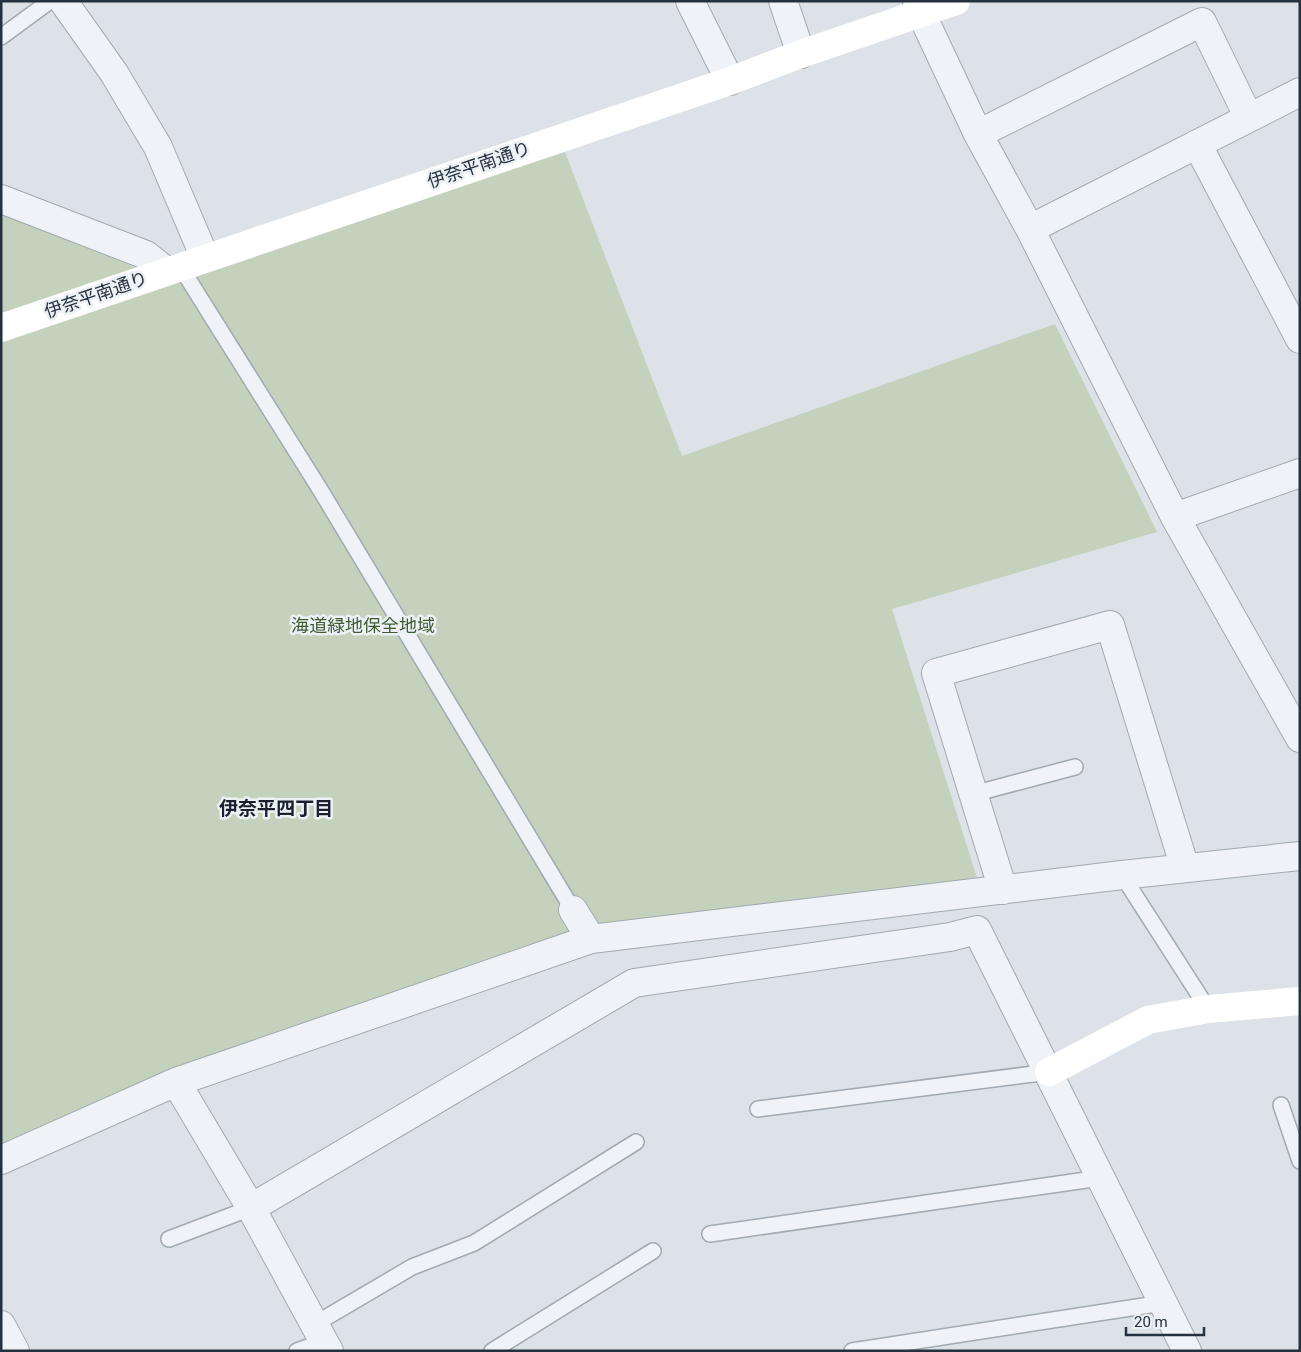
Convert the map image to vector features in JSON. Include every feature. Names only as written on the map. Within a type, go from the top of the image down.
[{"type":"street","points":[[1,198],[146,255],[184,265],[158,147],[114,73],[63,1]]},
{"type":"street","points":[[690,1],[730,81]]},
{"type":"street","points":[[783,1],[801,54]]},
{"type":"street","name":"伊奈平南通り","points":[[1,328],[730,81],[919,7],[956,1]]},
{"type":"street","points":[[919,7],[978,134],[1030,229],[1175,517],[1300,738]]},
{"type":"street","points":[[978,134],[1202,22],[1249,118]]},
{"type":"street","points":[[1030,229],[1300,92]]},
{"type":"street","points":[[1198,144],[1300,339]]},
{"type":"street","points":[[1175,517],[1300,473]]},
{"type":"street","points":[[1003,890],[936,674],[1110,625],[1185,868]]},
{"type":"street","points":[[1,1160],[176,1082],[591,939],[1122,875],[1300,856]]},
{"type":"street","points":[[961,895],[1100,1178],[1188,1351]]},
{"type":"street","points":[[573,910],[591,939]]},
{"type":"street","points":[[251,1208],[634,983],[940,939],[977,930]]},
{"type":"street","points":[[1049,1072],[1148,1020],[1208,1009],[1300,1001]]},
{"type":"street","points":[[176,1082],[251,1208],[323,1339]]},
{"type":"street","points":[[1,1326],[15,1351]]},
{"type":"lane","points":[[1,37],[50,1]]},
{"type":"lane","points":[[184,265],[573,910]]},
{"type":"lane","points":[[973,794],[1074,767]]},
{"type":"lane","points":[[1122,875],[1208,1009]]},
{"type":"lane","points":[[758,1109],[1049,1072]]},
{"type":"lane","points":[[1281,1105],[1299,1156]]},
{"type":"lane","points":[[296,1351],[323,1339],[412,1267],[474,1243],[636,1142]]},
{"type":"lane","points":[[710,1234],[1100,1178]]},
{"type":"lane","points":[[169,1239],[251,1208]]},
{"type":"lane","points":[[492,1351],[653,1251]]},
{"type":"lane","points":[[852,1351],[1163,1303]]},
{"type":"green space","name":"海道緑地保全地域","points":[[565,152],[682,456],[1055,324],[1157,532],[892,609],[978,881],[638,922],[1,1153],[1,211],[170,282],[209,264]]},
{"type":"district","name":"伊奈平四丁目","points":[[276,808]]}]
